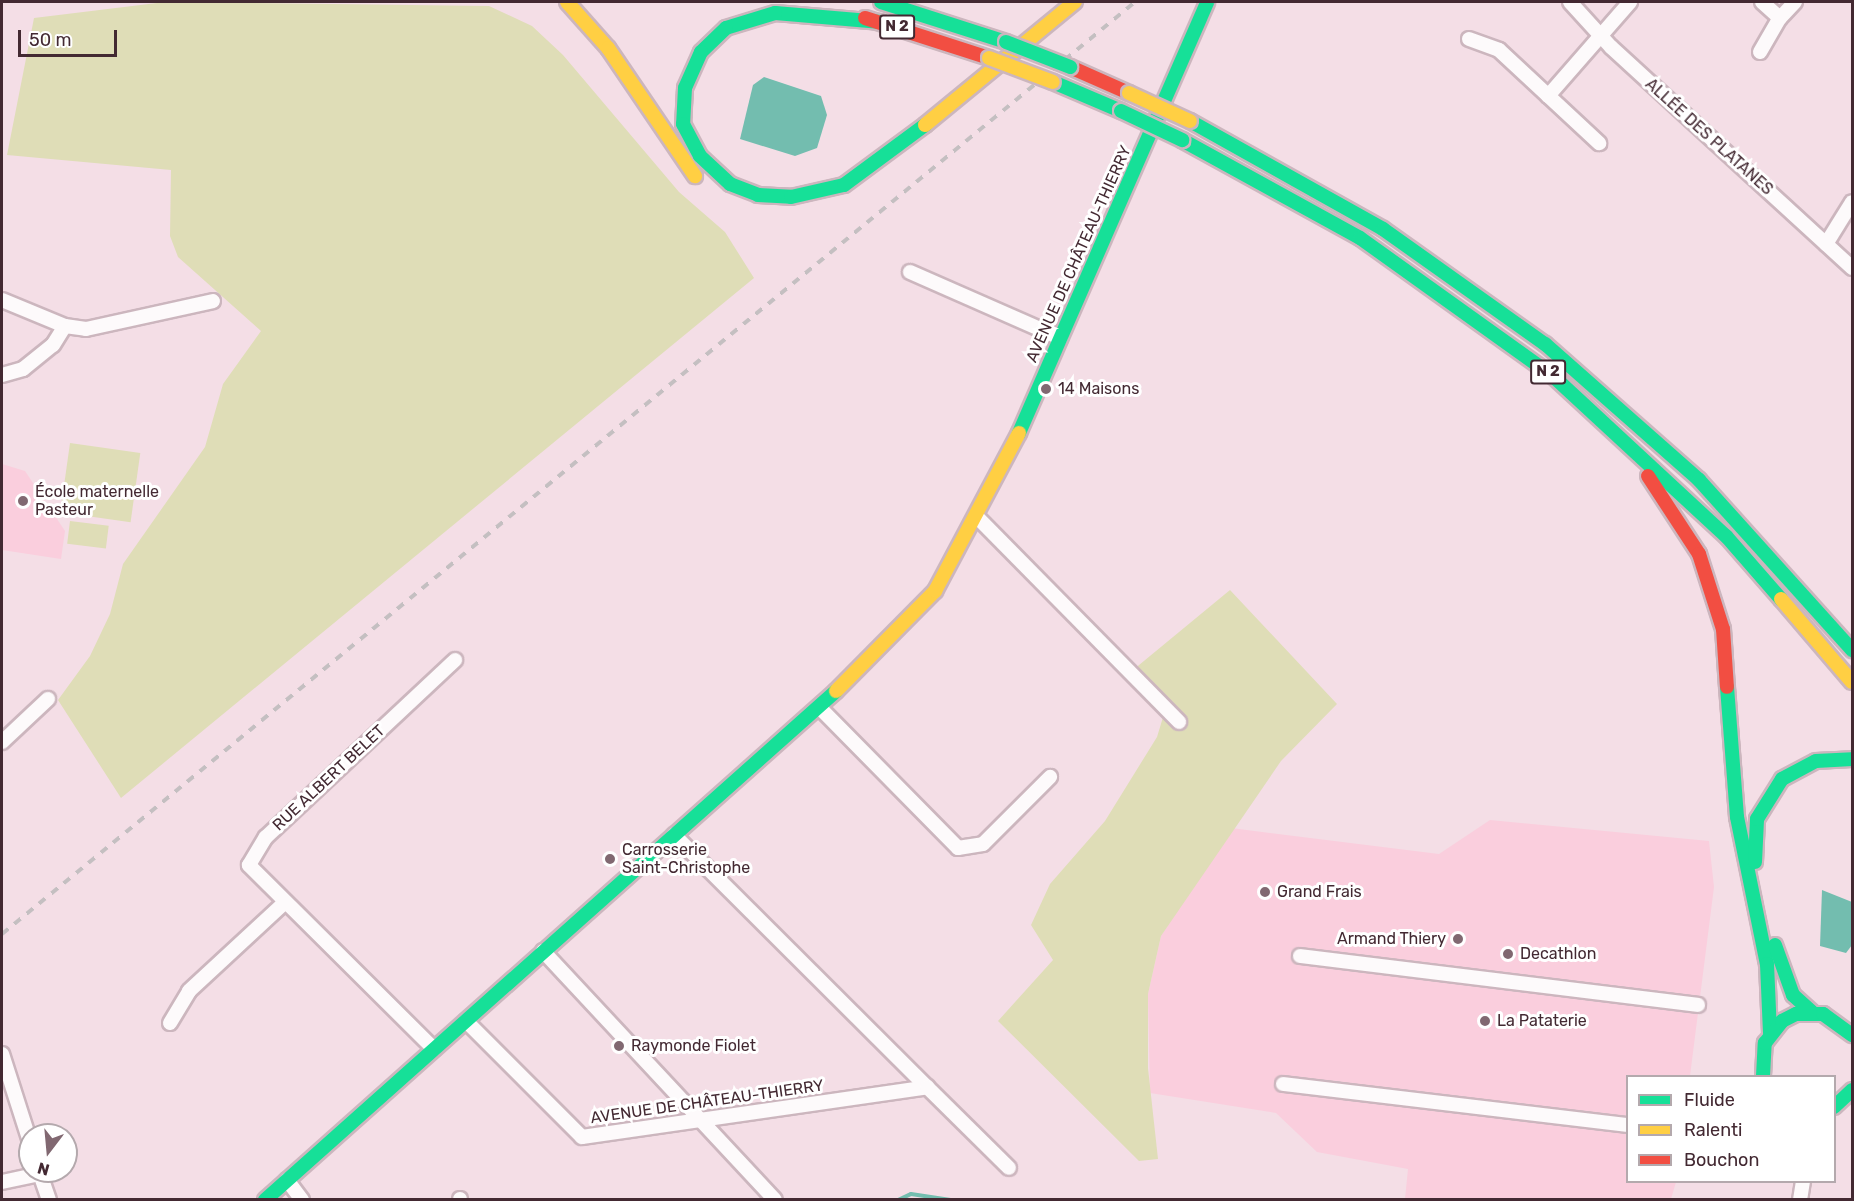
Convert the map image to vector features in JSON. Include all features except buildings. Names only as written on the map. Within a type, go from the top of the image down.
[{"type":"main road","points":[[567,2],[597,33],[710,189],[737,204],[783,211],[829,203],[858,190],[1083,2]]},
{"type":"main road","name":"N 2","points":[[805,2],[881,22],[989,58],[1121,111],[1278,189],[1410,271],[1601,416],[1726,536],[1852,682]]},
{"type":"main road","name":"N 2","points":[[881,2],[1006,42],[1070,67],[1190,121],[1331,196],[1503,312],[1661,444],[1774,558],[1852,650]]},
{"type":"main road","points":[[881,22],[775,13],[726,28],[701,52],[685,88],[683,124],[699,156],[730,184],[758,195],[791,197],[844,185],[944,112],[1075,2]]},
{"type":"main road","name":"AVENUE DE CHÂTEAU-THIERRY","points":[[265,1200],[819,707],[913,617],[980,519],[1207,2]]},
{"type":"main road","points":[[1601,416],[1679,519],[1718,606],[1729,678],[1737,817],[1767,964],[1770,1033],[1762,1072]]},
{"type":"main road","points":[[1774,558],[1844,616]]},
{"type":"main road","points":[[1812,1012],[1793,995],[1779,962],[1755,861],[1755,831],[1767,799],[1782,779],[1816,761],[1852,759]]},
{"type":"main road","points":[[1833,1017],[1852,1011]]},
{"type":"main road","points":[[1770,1033],[1796,1014],[1812,1012],[1833,1017],[1852,1035]]},
{"type":"main road","points":[[1836,1105],[1852,1090]]},
{"type":"street","name":"ALLÉE DES PLATANES","points":[[1570,2],[1852,268]]},
{"type":"street","points":[[1548,96],[1600,32],[1630,2]]},
{"type":"street","points":[[1762,2],[1780,18]]},
{"type":"street","points":[[1760,52],[1780,18],[1795,2]]},
{"type":"street","points":[[1469,39],[1500,50],[1599,143]]},
{"type":"street","points":[[1826,244],[1852,202]]},
{"type":"street","points":[[910,272],[1060,338]]},
{"type":"street","points":[[2,300],[65,326],[86,329],[213,301]]},
{"type":"street","points":[[2,372],[23,369],[53,345],[65,326]]},
{"type":"street","points":[[980,519],[1179,722]]},
{"type":"street","name":"RUE ALBERT BELET","points":[[434,1049],[250,871],[253,851],[455,660]]},
{"type":"street","points":[[2,742],[48,699]]},
{"type":"street","points":[[819,707],[958,848],[982,844],[1050,777]]},
{"type":"street","points":[[674,835],[1009,1168]]},
{"type":"street","points":[[170,1023],[189,992],[284,904]]},
{"type":"street","points":[[543,951],[703,1120],[775,1200]]},
{"type":"street","points":[[1300,956],[1698,1005]]},
{"type":"street","name":"AVENUE DE CHÂTEAU-THIERRY","points":[[466,1021],[582,1137],[927,1087]]},
{"type":"street","points":[[2,1054],[24,1123]]},
{"type":"street","points":[[1283,1084],[1626,1125]]},
{"type":"street","points":[[2,1182],[18,1178]]},
{"type":"street","points":[[287,1180],[302,1200]]},
{"type":"street","points":[[44,1183],[49,1200]]},
{"type":"street","points":[[1800,1200],[1803,1183]]},
{"type":"shaded area","points":[[165,2],[489,6],[532,26],[563,55],[679,192],[725,232],[754,278],[121,798],[58,700],[90,656],[110,614],[123,564],[205,447],[223,384],[261,331],[178,257],[170,236],[171,170],[7,155],[34,18]]},
{"type":"shaded area","points":[[764,77],[821,96],[827,115],[817,148],[795,156],[740,139],[753,85]]},
{"type":"shaded area","points":[[70,443],[140,453],[131,522],[60,512]]},
{"type":"shaded area","name":"École maternelle Pasteur","points":[[2,464],[25,471],[65,531],[61,559],[2,550]]},
{"type":"shaded area","points":[[70,521],[109,526],[106,549],[67,544]]},
{"type":"shaded area","points":[[1230,590],[1337,704],[1281,761],[1161,936],[1148,994],[1148,1068],[1158,1159],[1139,1161],[998,1021],[1053,960],[1031,925],[1050,884],[1105,821],[1157,737],[1167,704],[1133,670]]},
{"type":"shaded area","points":[[1490,820],[1709,841],[1714,887],[1690,1075],[1626,1075],[1626,1183],[1676,1183],[1671,1199],[1405,1199],[1408,1169],[1317,1152],[1276,1113],[1150,1093],[1148,994],[1161,936],[1231,828],[1439,854]]},
{"type":"shaded area","points":[[1822,890],[1852,902],[1852,945],[1846,953],[1820,946]]},
{"type":"waterway","points":[[898,1200],[911,1194],[951,1200]]},
{"type":"railway","points":[[2,934],[1135,2]]},
{"type":"traffic: fast","points":[[881,2],[1006,42]]},
{"type":"traffic: fast","points":[[1019,433],[1207,2]]},
{"type":"traffic: fast","points":[[881,22],[775,13],[726,28],[701,52],[685,88],[683,124],[700,156],[730,184],[758,195],[791,197],[844,185],[925,125]]},
{"type":"traffic: fast","points":[[1006,42],[1070,67]]},
{"type":"traffic: fast","points":[[1053,82],[1121,111]]},
{"type":"traffic: fast","points":[[1121,111],[1182,140]]},
{"type":"traffic: fast","points":[[1190,121],[1383,229],[1545,344],[1699,480],[1852,650]]},
{"type":"traffic: fast","points":[[1182,140],[1360,238],[1553,376],[1726,536],[1781,599]]},
{"type":"traffic: fast","points":[[1727,687],[1737,817],[1767,964],[1770,1033]]},
{"type":"traffic: fast","points":[[265,1200],[836,691]]},
{"type":"traffic: fast","points":[[1755,862],[1757,819],[1782,779],[1816,761],[1852,759]]},
{"type":"traffic: fast","points":[[1775,945],[1793,995],[1812,1012]]},
{"type":"traffic: fast","points":[[1763,1075],[1765,1043],[1782,1021],[1796,1014],[1823,1014],[1852,1035]]},
{"type":"traffic: fast","points":[[1836,1105],[1852,1090]]},
{"type":"traffic: slow","points":[[567,2],[608,48],[695,176]]},
{"type":"traffic: slow","points":[[925,125],[1075,2]]},
{"type":"traffic: slow","points":[[989,58],[1053,82]]},
{"type":"traffic: slow","points":[[1129,93],[1190,121]]},
{"type":"traffic: slow","points":[[836,691],[935,591],[1019,433]]},
{"type":"traffic: slow","points":[[1781,599],[1852,682]]},
{"type":"traffic: jam","points":[[865,18],[989,58]]},
{"type":"traffic: jam","points":[[1070,67],[1129,93]]},
{"type":"traffic: jam","points":[[1648,476],[1699,554],[1723,629],[1727,687]]},
{"type":"place","name":"14 Maisons","points":[[1046,389]]},
{"type":"place","name":"École maternelle Pasteur","points":[[23,501]]},
{"type":"place","name":"Carrosserie Saint-Christophe","points":[[610,859]]},
{"type":"place","name":"Grand Frais","points":[[1265,892]]},
{"type":"place","name":"Armand Thiery","points":[[1458,939]]},
{"type":"place","name":"Decathlon","points":[[1508,954]]},
{"type":"place","name":"La Pataterie","points":[[1485,1021]]},
{"type":"place","name":"Raymonde Fiolet","points":[[619,1046]]}]
